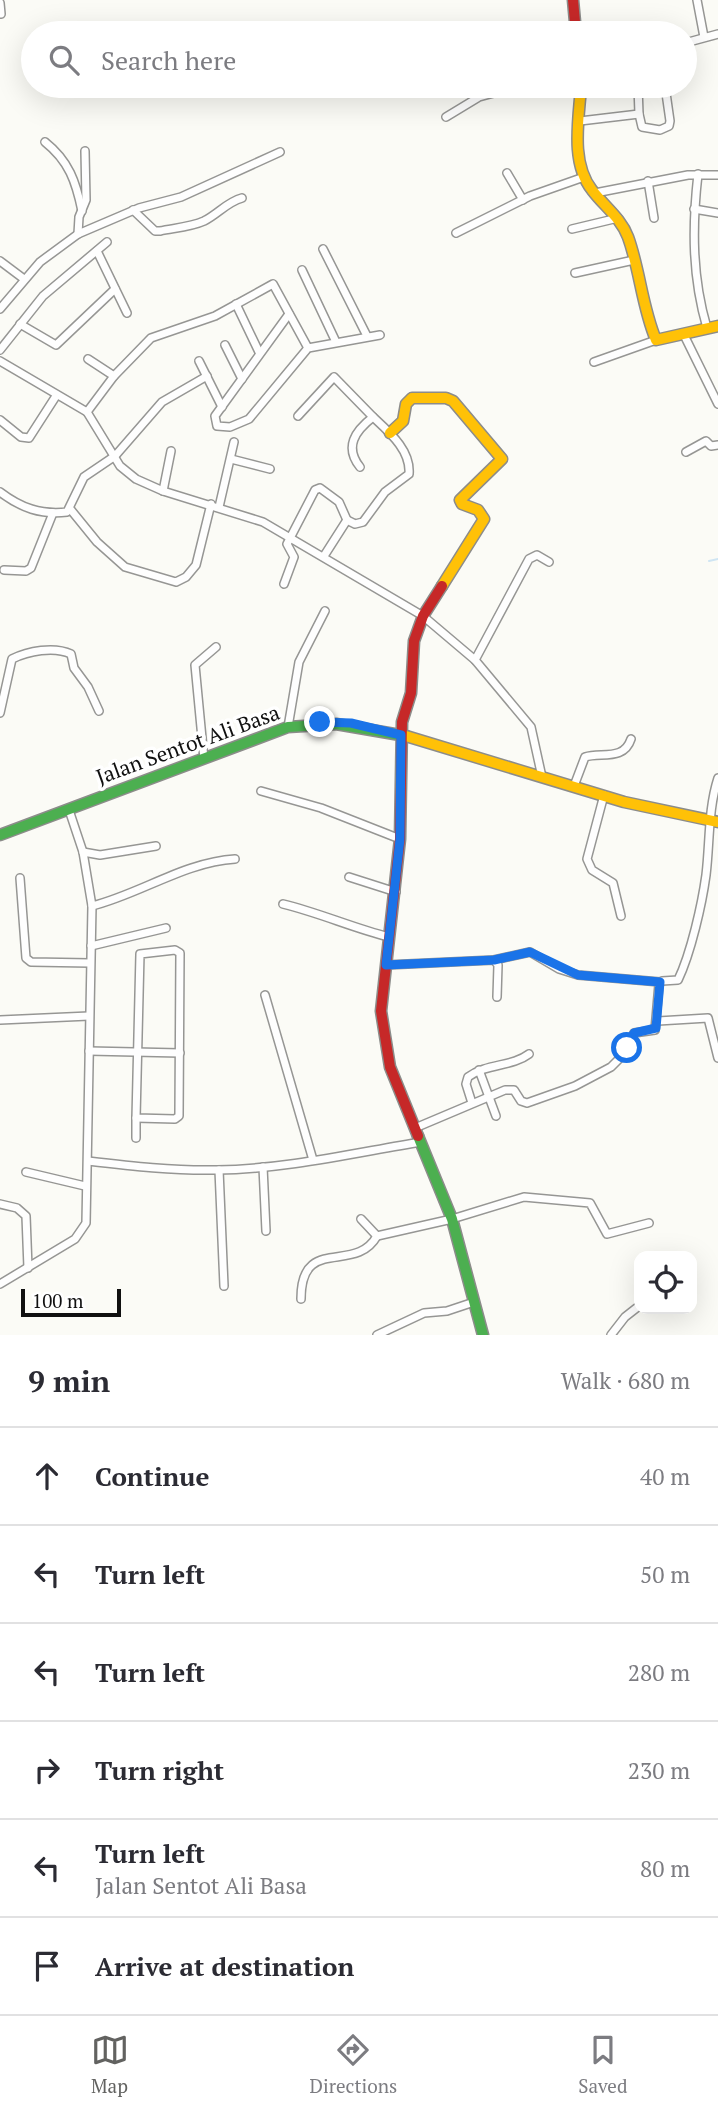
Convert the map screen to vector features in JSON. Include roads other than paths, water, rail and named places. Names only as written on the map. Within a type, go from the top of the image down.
[{"type":"street","points":[[573,0],[575,21]]},
{"type":"street","points":[[697,0],[704,37]]},
{"type":"street","points":[[0,3],[1,14]]},
{"type":"street","points":[[697,39],[718,34]]},
{"type":"street","points":[[446,117],[477,98]]},
{"type":"street","points":[[581,98],[584,177],[618,218],[627,234],[647,320],[656,340]]},
{"type":"street","points":[[638,98],[642,127],[648,130],[669,126],[666,98]]},
{"type":"street","points":[[580,121],[639,114]]},
{"type":"street","points":[[45,142],[61,155],[69,168],[82,212]]},
{"type":"street","points":[[78,234],[86,200],[85,151]]},
{"type":"street","points":[[0,309],[40,262],[78,234],[133,210],[181,197],[279,152]]},
{"type":"street","points":[[507,173],[523,200]]},
{"type":"street","points":[[595,193],[648,181],[698,174],[718,175]]},
{"type":"street","points":[[594,362],[656,340],[713,327],[698,297],[694,209],[698,174]]},
{"type":"street","points":[[456,233],[523,200],[584,177]]},
{"type":"street","points":[[648,181],[654,218]]},
{"type":"street","points":[[133,210],[155,231],[160,231],[194,225],[213,216],[232,201],[242,198]]},
{"type":"street","points":[[694,209],[718,213]]},
{"type":"street","points":[[572,229],[618,218]]},
{"type":"street","points":[[0,350],[43,296],[107,243]]},
{"type":"street","points":[[323,249],[367,336]]},
{"type":"street","points":[[97,251],[127,313]]},
{"type":"street","points":[[575,273],[634,260]]},
{"type":"street","points":[[0,261],[24,279]]},
{"type":"street","points":[[302,270],[336,342]]},
{"type":"street","points":[[88,412],[114,376],[157,335],[215,316],[273,284],[308,348]]},
{"type":"street","points":[[20,324],[56,345],[115,289]]},
{"type":"street","points":[[236,304],[259,352]]},
{"type":"street","points":[[289,314],[215,416],[217,426],[242,424],[308,348],[380,335]]},
{"type":"street","points":[[684,335],[718,404]]},
{"type":"street","points":[[225,345],[242,379]]},
{"type":"street","points":[[88,359],[114,376]]},
{"type":"street","points":[[0,361],[56,396],[88,412],[120,466],[136,479],[163,491],[263,522],[423,616],[475,660],[531,727],[542,777]]},
{"type":"street","points":[[199,361],[222,407]]},
{"type":"street","points":[[71,510],[84,477],[115,457],[162,402],[207,376]]},
{"type":"street","points":[[284,584],[294,557],[287,544],[317,489],[338,502],[347,520],[355,524],[363,522],[385,492],[409,474],[407,457],[390,433],[334,377],[299,416]]},
{"type":"street","points":[[2,425],[21,437],[29,438],[56,396]]},
{"type":"street","points":[[390,433],[403,421],[406,404],[412,398],[446,398],[458,406],[502,459],[460,500],[462,504],[478,510],[484,519],[423,616],[414,641],[412,685],[401,735],[400,839],[381,1011],[390,1067],[453,1219],[483,1335]]},
{"type":"street","points":[[360,467],[352,454],[352,441],[359,429],[373,416]]},
{"type":"street","points":[[686,452],[706,441],[711,446],[718,445]]},
{"type":"street","points":[[71,510],[97,542],[125,567],[176,582],[186,577],[196,565],[231,459],[234,442]]},
{"type":"street","points":[[163,491],[171,451]]},
{"type":"street","points":[[231,459],[270,469]]},
{"type":"street","points":[[0,492],[22,507],[53,513],[71,510]]},
{"type":"street","points":[[4,570],[26,571],[31,568],[53,513]]},
{"type":"street","points":[[324,556],[347,520]]},
{"type":"street","points":[[475,660],[529,559],[537,555],[549,562]]},
{"type":"street","points":[[288,727],[299,662],[325,611]]},
{"type":"street","points":[[204,759],[195,665],[216,647]]},
{"type":"street","points":[[0,713],[12,659],[49,650],[67,651],[73,657],[74,668],[88,687],[99,711]]},
{"type":"street","name":"Jalan Sentot Ali Basa","points":[[0,835],[288,727],[320,722],[351,723],[401,735],[669,814],[714,822]]},
{"type":"street","points":[[575,786],[585,757],[618,753],[627,748],[631,739]]},
{"type":"street","points":[[386,965],[494,960],[530,952],[578,975],[677,981],[682,972],[705,878],[718,778]]},
{"type":"street","points":[[261,791],[313,806],[400,839]]},
{"type":"street","points":[[604,795],[587,859],[592,870],[613,883],[621,916]]},
{"type":"street","points":[[0,1284],[75,1239],[84,1230],[88,1161],[92,906],[83,852],[69,810]]},
{"type":"street","points":[[83,852],[100,855],[156,846]]},
{"type":"street","points":[[92,906],[130,895],[207,862],[235,859]]},
{"type":"street","points":[[349,877],[396,892]]},
{"type":"street","points":[[20,878],[26,958],[31,962],[90,963]]},
{"type":"street","points":[[283,904],[317,912],[350,928],[389,937]]},
{"type":"street","points":[[92,946],[166,928]]},
{"type":"street","points":[[136,1118],[177,1118],[180,953],[175,950],[140,954],[136,1052],[136,1118],[136,1138]]},
{"type":"street","points":[[494,960],[498,965],[497,997]]},
{"type":"street","points":[[415,1128],[510,1088],[527,1103],[575,1086],[619,1061],[632,1034],[655,1030],[660,982]]},
{"type":"street","points":[[265,995],[313,1160]]},
{"type":"street","points":[[0,1020],[89,1016]]},
{"type":"street","points":[[658,1021],[708,1018],[718,1058]]},
{"type":"street","points":[[89,1051],[180,1053]]},
{"type":"street","points":[[472,1102],[465,1081],[479,1070],[529,1055]]},
{"type":"street","points":[[479,1070],[496,1116]]},
{"type":"street","points":[[88,1161],[153,1168],[219,1170],[263,1167],[421,1142]]},
{"type":"street","points":[[263,1167],[266,1231]]},
{"type":"street","points":[[219,1170],[224,1286]]},
{"type":"street","points":[[26,1172],[85,1186]]},
{"type":"street","points":[[301,1299],[301,1282],[308,1267],[330,1257],[362,1251],[377,1236],[453,1219],[513,1200],[539,1196],[557,1202],[590,1203],[607,1234],[649,1223]]},
{"type":"street","points":[[0,1204],[17,1208],[26,1216],[28,1268]]},
{"type":"street","points":[[361,1219],[377,1236]]},
{"type":"street","points":[[377,1335],[424,1312],[447,1311],[474,1302]]},
{"type":"street","points":[[611,1335],[634,1310]]},
{"type":"waterway","points":[[709,561],[718,559]]}]
